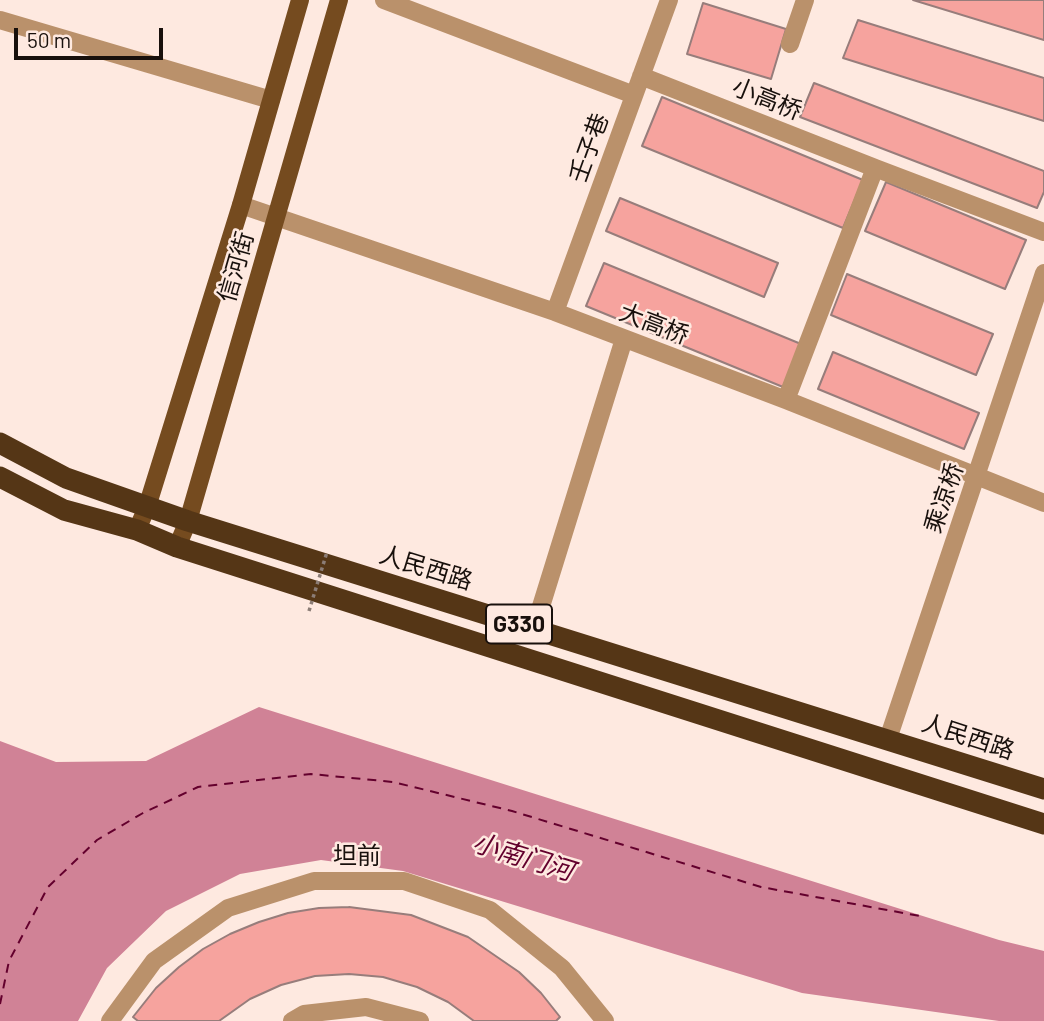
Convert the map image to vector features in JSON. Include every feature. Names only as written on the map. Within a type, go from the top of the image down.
[{"type":"highway","name":"人民西路","points":[[0,443],[66,478],[188,521],[1044,789]]},
{"type":"highway","name":"G330","points":[[0,477],[64,510],[136,530],[177,547],[1044,824]]},
{"type":"main road","name":"信河街","points":[[136,530],[147,507],[241,205],[300,0]]},
{"type":"main road","name":"信河街","points":[[177,547],[188,521],[339,0]]},
{"type":"street","points":[[384,0],[634,95]]},
{"type":"street","name":"壬子巷","points":[[555,312],[669,0]]},
{"type":"street","points":[[790,44],[805,0]]},
{"type":"street","points":[[0,20],[271,100]]},
{"type":"street","name":"小高桥","points":[[641,76],[1044,232]]},
{"type":"street","points":[[786,400],[875,168]]},
{"type":"street","name":"大高桥","points":[[241,205],[555,312],[1044,503]]},
{"type":"street","name":"乘凉桥","points":[[888,739],[1044,273]]},
{"type":"street","points":[[534,629],[624,339]]},
{"type":"street","name":"坦前","points":[[110,1021],[154,961],[228,908],[314,880],[404,881],[490,910],[562,968],[605,1021]]},
{"type":"street","points":[[292,1021],[304,1014],[366,1007],[419,1021]]},
{"type":"path","points":[[309,611],[327,552]]},
{"type":"water","name":"小南门河","points":[[259,707],[999,940],[1044,951],[1044,1021],[999,1021],[802,993],[403,871],[321,860],[240,874],[166,911],[107,968],[78,1021],[0,1021],[0,741],[56,762],[146,761]]},
{"type":"building","points":[[913,0],[1044,0],[1044,40]]},
{"type":"building","points":[[703,3],[786,29],[771,79],[687,54]]},
{"type":"building","points":[[858,20],[1044,78],[1044,121],[843,58]]},
{"type":"building","points":[[814,83],[1044,171],[1044,192],[1037,208],[800,117]]},
{"type":"building","points":[[662,97],[863,180],[843,228],[642,146]]},
{"type":"building","points":[[886,182],[1026,240],[1005,289],[865,231]]},
{"type":"building","points":[[620,198],[778,263],[764,297],[606,231]]},
{"type":"building","points":[[604,263],[801,344],[783,387],[586,306]]},
{"type":"building","points":[[847,274],[993,334],[976,375],[831,315]]},
{"type":"building","points":[[833,352],[979,413],[964,449],[818,389]]},
{"type":"building","points":[[349,907],[411,915],[468,937],[519,972],[541,993],[560,1017],[556,1021],[474,1021],[448,1002],[417,987],[383,977],[349,974],[315,976],[281,985],[250,999],[219,1021],[138,1021],[133,1017],[156,988],[179,967],[230,934],[288,913]]},
{"type":"ferry route","points":[[0,1004],[9,961],[48,887],[97,840],[143,813],[198,787],[311,774],[393,782],[512,811],[761,887],[920,916]]}]
